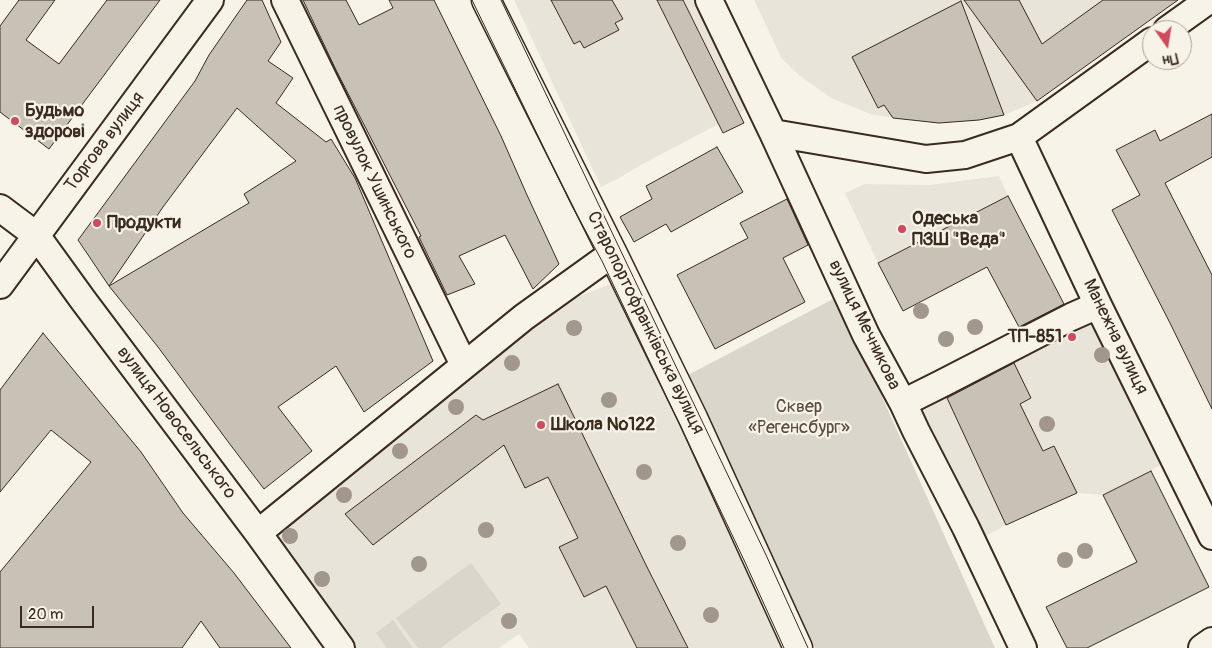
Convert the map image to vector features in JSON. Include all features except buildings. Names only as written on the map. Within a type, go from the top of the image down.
[{"type":"main road","name":"Старопортофранківська вулиця","points":[[486,0],[697,427],[798,648]]},
{"type":"street","name":"Торгова вулиця","points":[[0,285],[210,0]]},
{"type":"street","name":"провулок Ушинського","points":[[285,0],[464,365]]},
{"type":"street","name":"вулиця Мечникова","points":[[709,0],[773,133],[866,335],[903,403],[1024,648]]},
{"type":"street","points":[[1181,20],[1209,0]]},
{"type":"street","points":[[773,133],[926,160],[965,155],[1019,138],[1142,48]]},
{"type":"street","name":"Манежна вулиця","points":[[1019,138],[1098,305],[1212,536]]},
{"type":"street","name":"вулиця Новосельського","points":[[0,208],[36,235],[258,533],[341,648]]},
{"type":"street","points":[[258,533],[524,317],[613,254]]},
{"type":"street","points":[[903,403],[1098,305]]},
{"type":"street","points":[[1202,648],[1212,641]]},
{"type":"shaded area","points":[[514,0],[708,0],[758,103],[601,187]]},
{"type":"shaded area","points":[[754,0],[1178,0],[1150,20],[1142,20],[1142,26],[1037,101],[1004,115],[979,120],[939,123],[873,115],[831,98],[799,75],[782,59]]},
{"type":"shaded area","name":"Одеська ПЗШ \"Вєда\"","points":[[999,176],[1008,196],[878,263],[845,193],[865,184],[930,185]]},
{"type":"shaded area","name":"Школа №122","points":[[621,280],[795,648],[529,648],[519,634],[499,648],[345,648],[260,533],[523,318]]},
{"type":"shaded area","points":[[1092,319],[1163,464],[1103,495],[1077,493],[1006,525],[975,542],[911,409]]},
{"type":"green space","name":"Сквер «Регенсбург»","points":[[837,297],[995,648],[815,648],[686,376]]},
{"type":"green space","points":[[471,563],[501,604],[440,648],[418,648],[396,618]]},
{"type":"green space","points":[[393,620],[413,648],[387,648],[376,633]]},
{"type":"tram line","points":[[472,0],[572,206],[602,261],[784,648]]},
{"type":"tram line","points":[[501,0],[766,555],[808,648]]},
{"type":"place","name":"Будьмо здорові","points":[[15,121]]},
{"type":"place","name":"Продукти","points":[[97,223]]},
{"type":"place","name":"Одеська ПЗШ \"Вєда\"","points":[[902,229]]},
{"type":"place","name":"ТП-851","points":[[1072,337]]},
{"type":"place","name":"Школа №122","points":[[541,425]]}]
